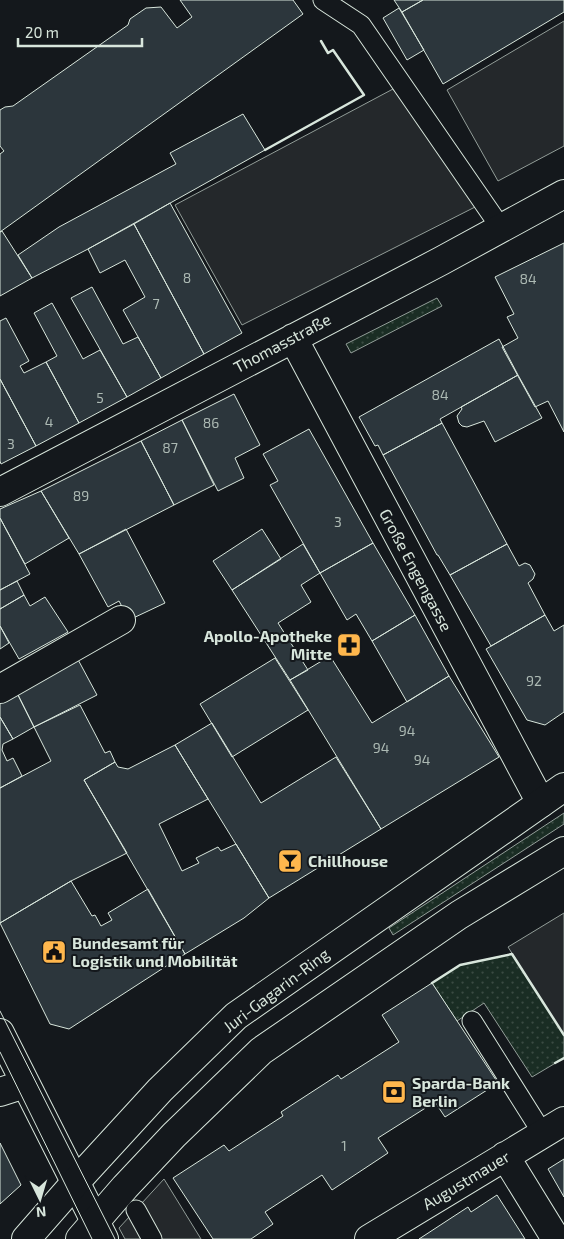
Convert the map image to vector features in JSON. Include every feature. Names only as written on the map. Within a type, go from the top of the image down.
[{"type":"street","name":"Thomasstraße","points":[[0,492],[564,194]]},
{"type":"street","name":"Große Engengasse","points":[[292,338],[540,803]]},
{"type":"street","points":[[0,689],[121,620]]},
{"type":"street","name":"Juri-Gagarin-Ring","points":[[26,1239],[160,1090],[236,1016],[564,787]]},
{"type":"street","points":[[93,1233],[125,1187],[174,1135],[261,1051],[458,915],[564,851]]},
{"type":"street","points":[[0,1033],[13,1088],[62,1157],[75,1184],[93,1233]]},
{"type":"street","name":"Augustmauer","points":[[369,1239],[553,1128]]},
{"type":"street","points":[[504,1156],[556,1239]]},
{"type":"lane","points":[[323,0],[360,25],[501,228]]},
{"type":"lane","points":[[472,1021],[553,1128]]},
{"type":"lane","points":[[136,1210],[152,1239]]},
{"type":"green space","points":[[437,298],[442,306],[351,353],[346,344]]},
{"type":"green space","points":[[564,813],[564,824],[393,935],[389,928]]},
{"type":"green space","points":[[512,954],[564,1035],[564,1058],[532,1077],[484,1003],[457,1021],[432,983],[460,965]]},
{"type":"shaded area","points":[[564,21],[564,146],[498,181],[447,90]]},
{"type":"shaded area","points":[[393,89],[479,205],[242,325],[175,205]]},
{"type":"shaded area","points":[[564,913],[564,1035],[508,947]]},
{"type":"shaded area","points":[[164,1179],[201,1239],[125,1239],[119,1228]]},
{"type":"building","points":[[180,0],[293,0],[303,14],[0,232],[0,154],[4,151],[0,146],[0,110],[13,106],[128,25],[130,19],[146,8],[161,7],[177,28],[192,17]]},
{"type":"building","points":[[394,0],[423,0],[402,12]]},
{"type":"building","points":[[423,0],[564,0],[564,12],[443,84],[402,12]]},
{"type":"building","points":[[399,8],[424,50],[407,60],[383,18]]},
{"type":"building","points":[[243,114],[265,150],[88,249],[32,278],[18,255],[59,227],[176,164],[170,153]]},
{"type":"building","points":[[170,203],[242,333],[204,354],[134,224]]},
{"type":"building","points":[[134,224],[204,354],[161,378],[123,310],[145,297],[125,260],[100,273],[88,249]]},
{"type":"building","points":[[2,231],[32,278],[0,296],[0,232]]},
{"type":"building","points":[[564,243],[564,432],[548,401],[535,407],[502,347],[518,338],[507,317],[514,314],[495,277]]},
{"type":"building","points":[[92,287],[123,344],[138,337],[161,378],[127,397],[71,298]]},
{"type":"building","points":[[52,303],[83,359],[100,350],[127,397],[79,423],[46,362],[57,356],[34,313]]},
{"type":"building","points":[[6,318],[29,361],[20,366],[24,373],[46,362],[79,423],[36,446],[0,379],[0,321]]},
{"type":"building","points":[[499,339],[518,375],[440,419],[442,423],[383,455],[378,445],[375,446],[359,417]]},
{"type":"building","points":[[518,375],[542,418],[495,442],[484,421],[467,427],[459,423],[457,416],[462,409],[461,407]]},
{"type":"building","points":[[0,379],[36,446],[1,464],[0,461]]},
{"type":"building","points":[[234,394],[260,445],[235,458],[244,478],[218,491],[182,420]]},
{"type":"building","points":[[182,420],[214,485],[174,505],[141,441]]},
{"type":"building","points":[[442,423],[507,544],[450,575],[437,555],[383,455]]},
{"type":"building","points":[[309,429],[373,543],[320,573],[270,485],[278,481],[263,454]]},
{"type":"building","points":[[141,441],[174,505],[79,554],[41,491]]},
{"type":"building","points":[[41,491],[69,538],[25,564],[0,518],[0,509]]},
{"type":"building","points":[[0,518],[30,574],[0,590]]},
{"type":"building","points":[[126,529],[165,603],[129,620],[119,601],[108,607],[79,554]]},
{"type":"building","points":[[262,529],[281,559],[232,590],[213,561]]},
{"type":"building","points":[[373,543],[415,615],[372,641],[356,614],[347,620],[320,573]]},
{"type":"building","points":[[303,544],[320,573],[301,585],[311,602],[278,623],[308,670],[290,680],[232,590]]},
{"type":"building","points":[[507,544],[519,566],[525,563],[530,565],[535,574],[528,583],[545,615],[491,646],[450,575]]},
{"type":"building","points":[[17,581],[24,595],[0,609],[0,590]]},
{"type":"building","points":[[24,595],[30,606],[45,597],[68,632],[19,659],[0,626],[0,609]]},
{"type":"building","points":[[415,615],[449,676],[407,702],[372,641]]},
{"type":"building","points":[[545,615],[554,631],[564,625],[564,712],[545,725],[527,720],[486,649]]},
{"type":"building","points":[[0,626],[9,643],[0,649]]},
{"type":"building","points":[[75,654],[97,695],[34,727],[14,687]]},
{"type":"building","points":[[330,656],[372,723],[449,676],[499,757],[381,829],[290,680]]},
{"type":"building","points":[[275,658],[308,710],[232,757],[200,704]]},
{"type":"building","points":[[14,687],[34,727],[13,739],[0,717],[0,694]]},
{"type":"building","points":[[80,705],[105,753],[110,751],[115,762],[84,780],[127,853],[71,881],[0,923],[0,788],[51,761],[34,727]]},
{"type":"building","points":[[0,717],[13,739],[3,744],[2,750],[7,761],[13,758],[22,776],[0,788]]},
{"type":"building","points":[[212,723],[261,803],[336,757],[381,829],[269,898],[175,745]]},
{"type":"building","points":[[175,745],[208,799],[159,824],[182,871],[199,863],[196,858],[218,847],[221,851],[236,844],[269,898],[244,918],[185,954],[84,780],[115,762],[118,767],[128,769]]},
{"type":"building","points":[[71,881],[92,916],[95,915],[101,926],[112,920],[108,913],[148,889],[185,954],[69,1029],[50,1024],[0,923]]},
{"type":"building","points":[[432,983],[498,1083],[445,1117],[435,1102],[378,1138],[388,1153],[332,1190],[322,1175],[265,1212],[273,1224],[251,1239],[213,1239],[173,1178],[224,1145],[229,1151],[283,1116],[281,1112],[338,1075],[341,1079],[399,1042],[382,1015]]},
{"type":"building","points":[[0,1143],[21,1185],[0,1204]]},
{"type":"building","points":[[564,1159],[564,1197],[548,1169]]},
{"type":"building","points":[[497,1195],[525,1239],[419,1239],[468,1207],[471,1212]]},
{"type":"tram line","points":[[0,1011],[115,1239]]},
{"type":"tram line","points":[[0,1052],[92,1239]]},
{"type":"wall","points":[[265,150],[364,95],[333,50],[328,53],[321,41]]},
{"type":"wall","points":[[432,983],[460,965],[512,954],[564,1035]]},
{"type":"wall","points":[[555,1063],[564,1058]]},
{"type":"place","name":"Apollo-Apotheke Mitte","points":[[349,645]]},
{"type":"place","name":"Chillhouse","points":[[290,861]]},
{"type":"place","name":"Bundesamt für Logistik und Mobilität","points":[[54,952]]},
{"type":"place","name":"Sparda-Bank Berlin","points":[[394,1092]]}]
